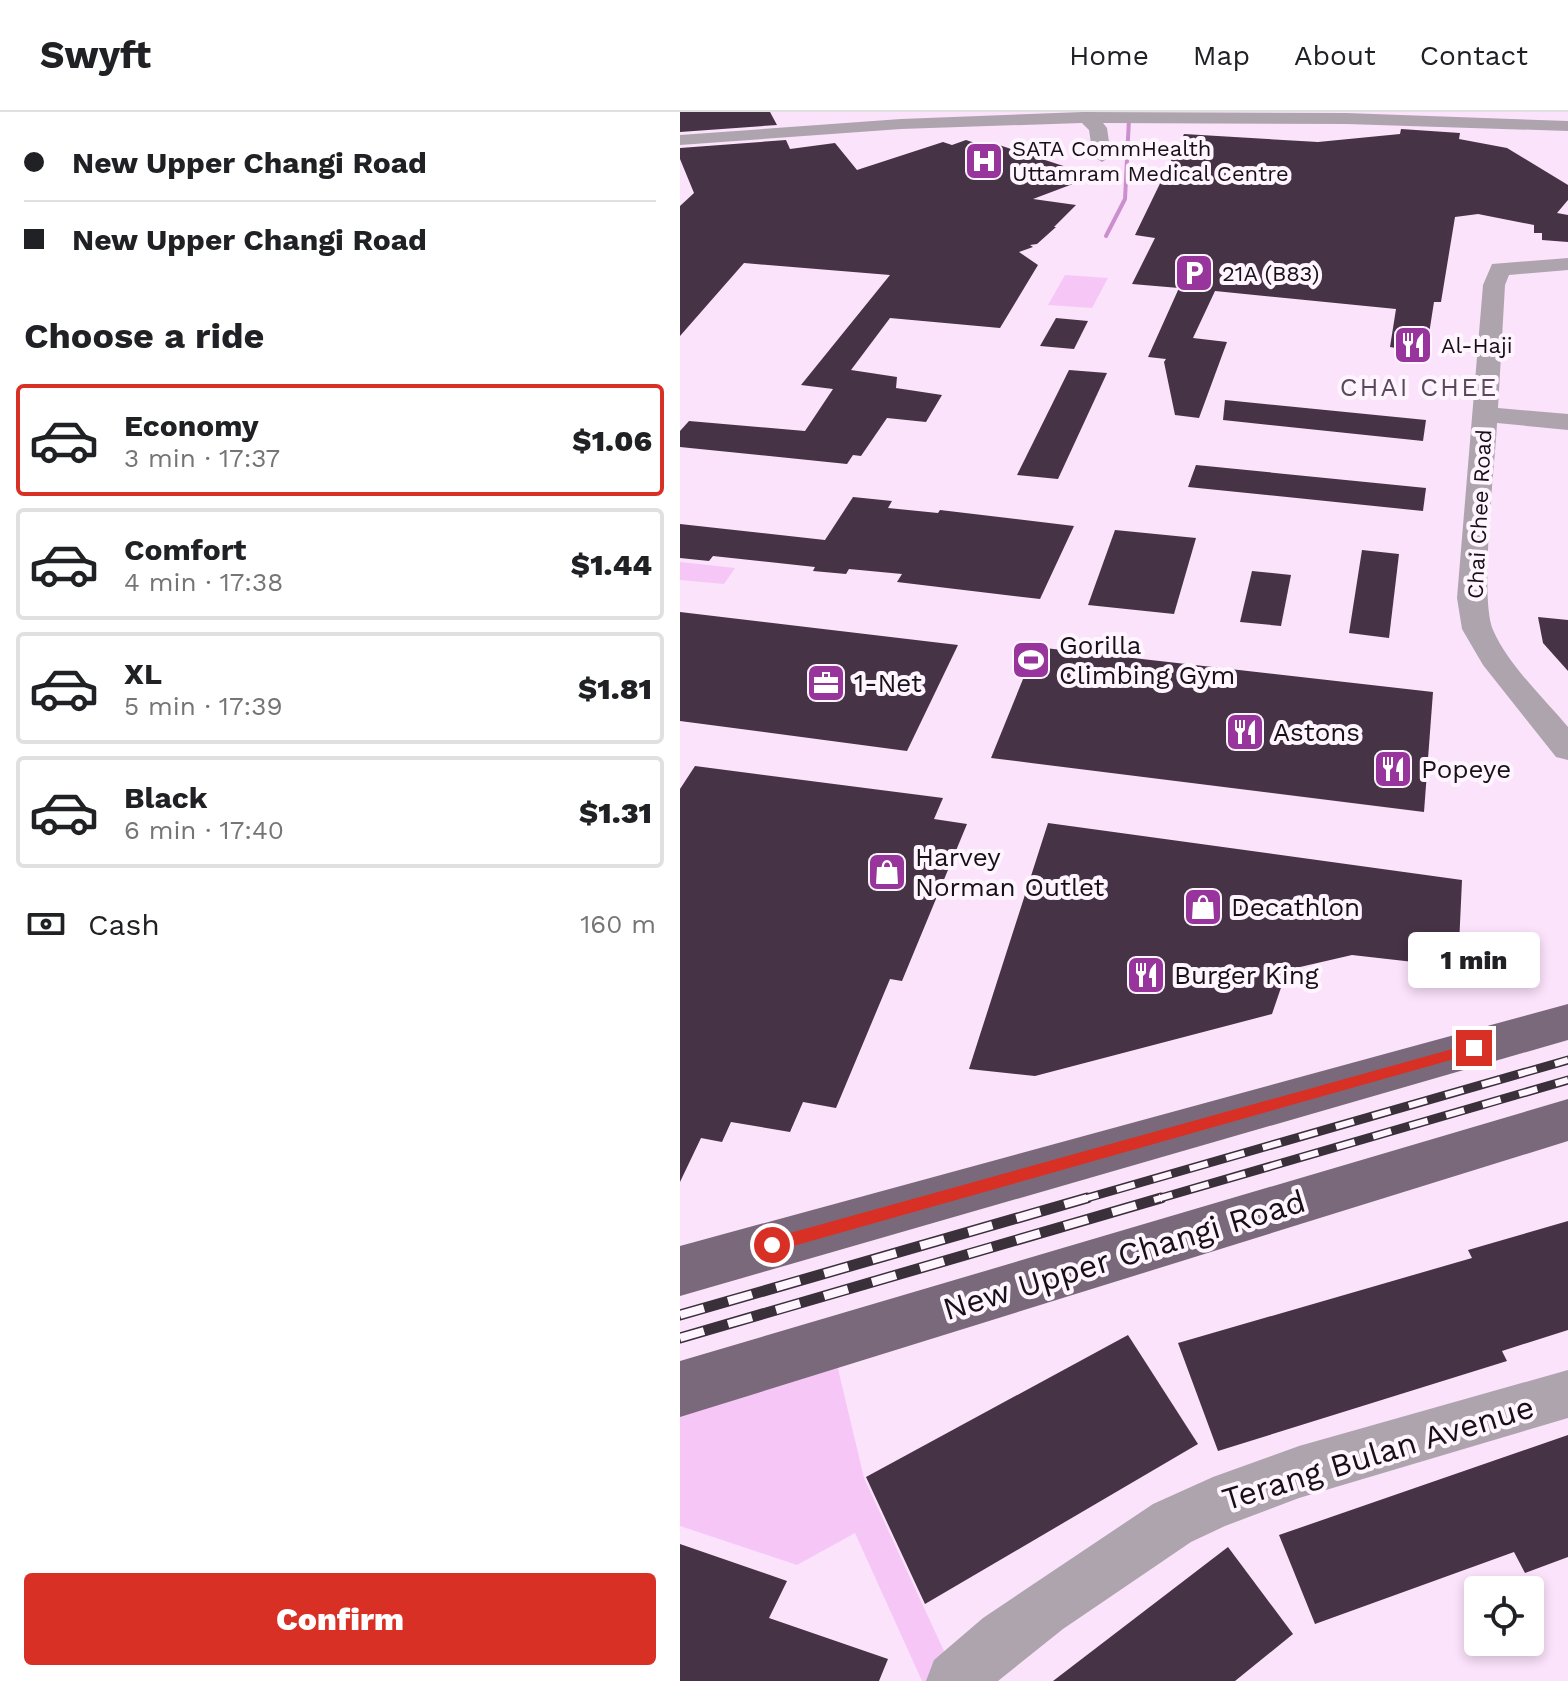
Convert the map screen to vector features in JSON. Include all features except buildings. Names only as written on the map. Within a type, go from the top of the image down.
[{"type":"main road","points":[[680,1271],[1568,1022]]},
{"type":"main road","name":"New Upper Changi Road","points":[[680,1389],[1568,1120]]},
{"type":"street","points":[[680,137],[791,122],[956,112]]},
{"type":"street","points":[[1415,112],[1568,120]]},
{"type":"street","points":[[680,137],[932,119],[1122,114],[1135,119],[1168,119],[1183,113],[1475,116],[1568,126]]},
{"type":"street","points":[[1090,115],[1090,122],[1098,128],[1102,156]]},
{"type":"street","name":"Chai Chee Road","points":[[1568,267],[1507,272],[1502,286],[1473,576],[1477,629],[1499,665],[1568,749]]},
{"type":"street","points":[[1489,415],[1568,422]]},
{"type":"street","name":"Chai Chee Road","points":[[1489,415],[1484,577],[1488,629],[1511,663],[1568,733]]},
{"type":"street","name":"Terang Bulan Avenue","points":[[955,1681],[1003,1638],[1043,1609],[1186,1516],[1255,1486],[1568,1394]]},
{"type":"shaded area","points":[[1065,275],[1108,278],[1092,308],[1048,305]]},
{"type":"shaded area","points":[[680,562],[735,568],[724,584],[680,580]]},
{"type":"shaded area","points":[[835,1356],[864,1478],[950,1664],[934,1681],[922,1681],[855,1533],[797,1565],[680,1526],[680,1405]]},
{"type":"waterway","points":[[1106,236],[1125,199],[1129,119]]},
{"type":"railway","points":[[1080,1200],[1568,1060]]},
{"type":"railway","points":[[1154,1200],[1568,1080]]},
{"type":"railway","points":[[680,1315],[1087,1198]]},
{"type":"railway","points":[[680,1338],[1161,1198]]},
{"type":"place","name":"SATA CommHealth Uttamram Medical Centre","points":[[984,161]]},
{"type":"place","name":"21A (B83)","points":[[1194,273]]},
{"type":"place","name":"Al-Haji","points":[[1413,345]]},
{"type":"place","name":"Gorilla Climbing Gym","points":[[1031,660]]},
{"type":"place","name":"1-Net","points":[[826,683]]},
{"type":"place","name":"Astons","points":[[1245,732]]},
{"type":"place","name":"Popeye","points":[[1393,769]]},
{"type":"place","name":"Harvey Norman Outlet","points":[[887,872]]},
{"type":"place","name":"Decathlon","points":[[1203,907]]},
{"type":"place","name":"Burger King","points":[[1146,975]]},
{"type":"district","name":"CHAI CHEE","points":[[1419,387]]},
{"type":"route","points":[[772,1245],[1474,1048]]}]
